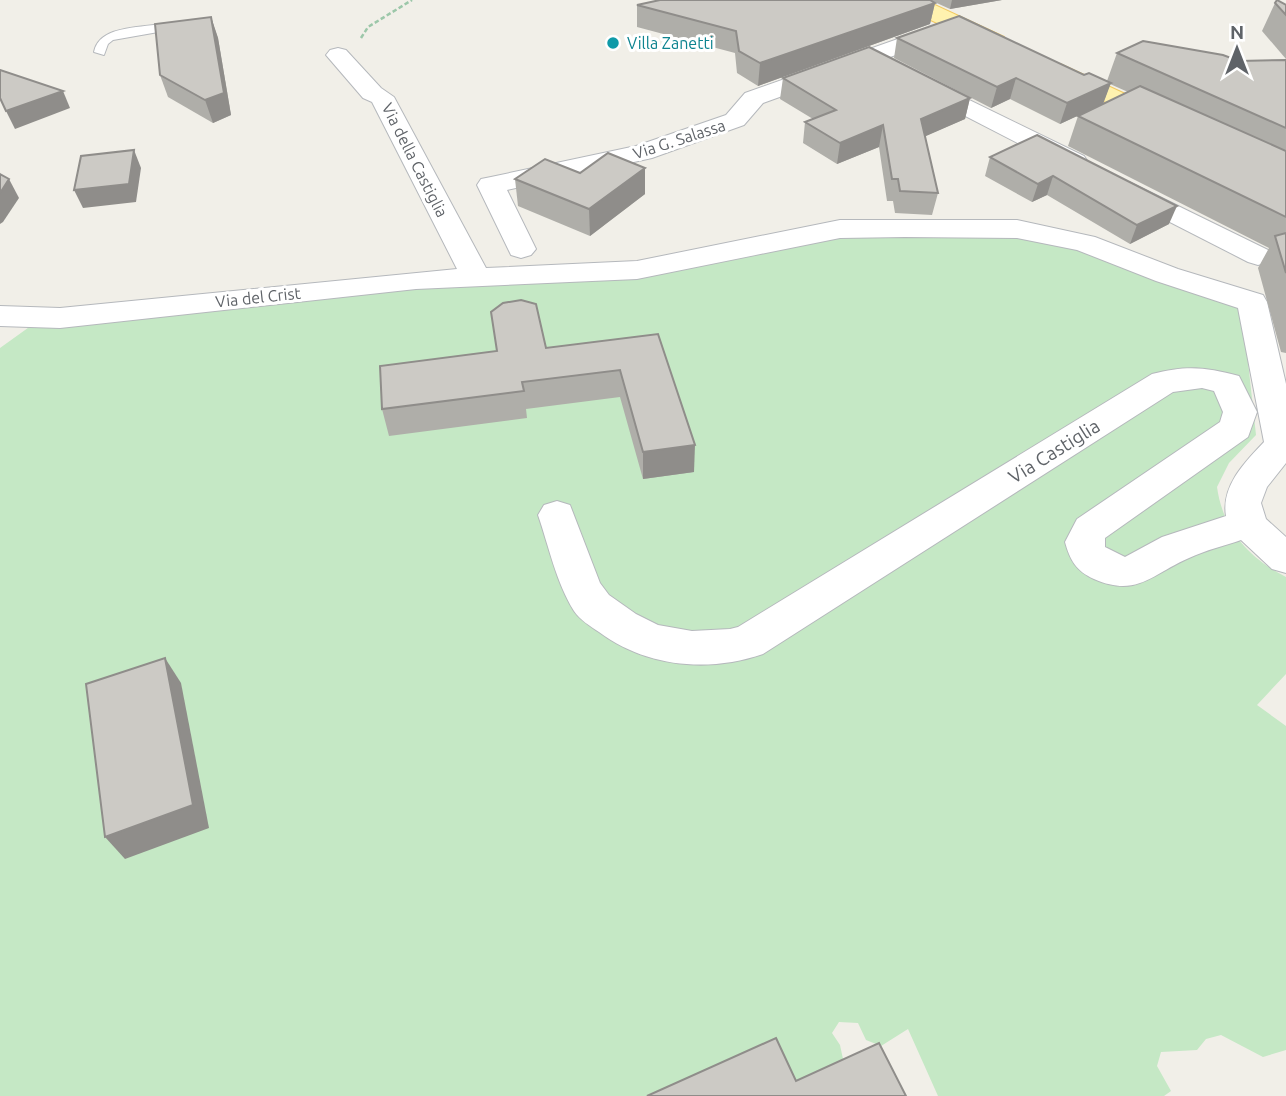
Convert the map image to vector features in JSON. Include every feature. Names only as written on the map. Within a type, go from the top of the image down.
[{"type":"main road","points":[[907,0],[1187,131]]},
{"type":"street","name":"Via G. Salassa","points":[[521,249],[491,185],[643,152],[736,120],[754,98],[959,24]]},
{"type":"street","name":"Via della Castiglia","points":[[349,48],[372,93],[382,97],[476,277]]},
{"type":"street","points":[[868,57],[1258,256]]},
{"type":"street","points":[[1104,116],[1128,104]]},
{"type":"street","points":[[1043,145],[1068,134]]},
{"type":"street","points":[[476,277],[637,270],[840,229],[1017,229],[1085,243],[1167,275],[1252,302],[1282,445],[1254,474],[1242,493],[1244,515],[1260,537],[1286,558]]},
{"type":"street","name":"Via del Crist","points":[[0,316],[60,318],[416,280],[476,277]]},
{"type":"street","points":[[0,344],[39,317]]},
{"type":"street","name":"Via Castiglia","points":[[557,515],[590,602],[616,624],[646,640],[700,648],[726,648],[748,642],[1164,382],[1202,377],[1227,384],[1240,412],[1236,428],[1090,529],[1084,542],[1088,556],[1110,570],[1140,570],[1173,548],[1250,523]]},
{"type":"lane","points":[[100,52],[102,42],[109,37],[160,28]]},
{"type":"path","points":[[349,48],[368,27],[412,0]]},
{"type":"green space","points":[[841,233],[1016,236],[1081,248],[1242,307],[1256,435],[1229,463],[1217,487],[1225,517],[1240,541],[1260,561],[1286,577],[1286,674],[1257,705],[1286,726],[1286,1050],[1263,1057],[1221,1035],[1206,1039],[1197,1050],[1161,1052],[1157,1066],[1171,1091],[1164,1096],[938,1096],[908,1029],[881,1046],[866,1040],[858,1023],[839,1022],[832,1033],[840,1045],[846,1073],[795,1096],[0,1096],[0,348],[39,320],[416,283],[640,273]]},
{"type":"building","points":[[660,0],[930,0],[935,3],[760,63],[739,51],[736,31],[637,5]]},
{"type":"building","points":[[1277,0],[1286,5],[1286,15],[1275,3]]},
{"type":"building","points":[[959,16],[1084,75],[1089,73],[1111,83],[1067,103],[1016,78],[997,87],[897,38]]},
{"type":"building","points":[[211,17],[224,93],[205,100],[160,75],[155,24]]},
{"type":"building","points":[[1143,41],[1223,55],[1239,61],[1286,60],[1286,128],[1117,53]]},
{"type":"building","points":[[869,47],[970,98],[921,119],[938,193],[900,191],[898,179],[892,179],[883,125],[840,143],[805,122],[836,110],[783,78]]},
{"type":"building","points":[[0,70],[63,91],[6,111],[0,98]]},
{"type":"building","points":[[1140,86],[1286,151],[1286,217],[1078,116]]},
{"type":"building","points":[[1037,135],[1177,206],[1137,225],[1053,176],[1038,184],[990,157]]},
{"type":"building","points":[[134,150],[129,184],[74,190],[81,156]]},
{"type":"building","points":[[608,153],[645,168],[589,209],[515,179],[545,159],[580,173]]},
{"type":"building","points":[[0,174],[9,179],[0,193]]},
{"type":"building","points":[[1286,233],[1286,273],[1275,236]]},
{"type":"building","points":[[521,300],[536,304],[546,348],[658,334],[695,445],[643,452],[620,370],[522,382],[524,391],[382,409],[380,366],[497,351],[491,312],[503,303]]},
{"type":"building","points":[[165,658],[193,805],[105,837],[86,684]]},
{"type":"building","points":[[776,1038],[796,1081],[879,1043],[906,1096],[647,1096]]},
{"type":"place","name":"Villa Zanetti","points":[[613,43]]}]
